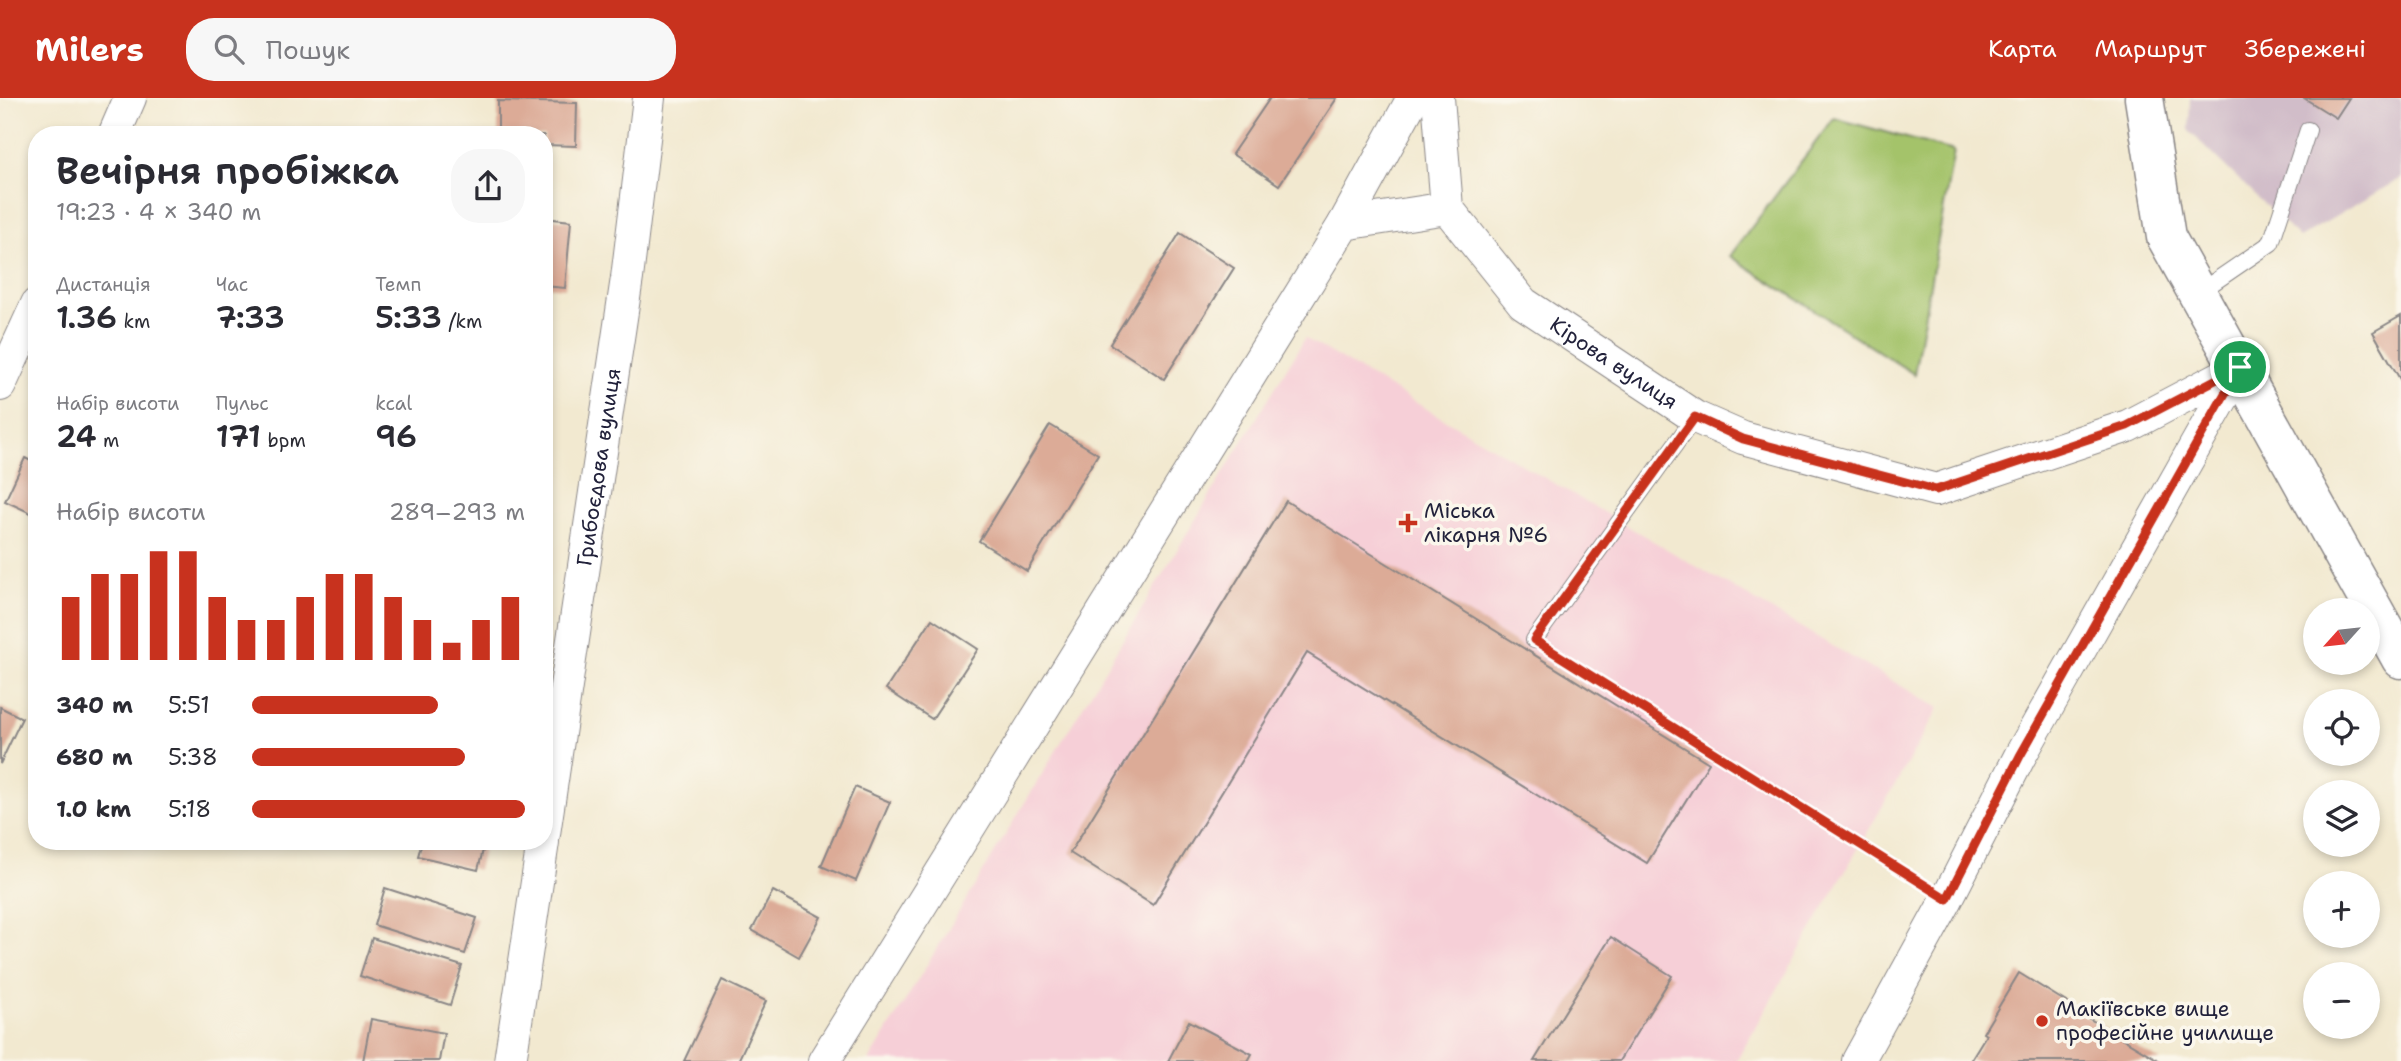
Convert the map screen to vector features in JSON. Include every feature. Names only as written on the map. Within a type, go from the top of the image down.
[{"type":"street","points":[[118,126],[130,98]]},
{"type":"street","name":"Грибоєдова вулиця","points":[[553,774],[627,278],[649,98]]},
{"type":"street","points":[[824,1061],[1344,224],[1413,98]]},
{"type":"street","points":[[1344,224],[1447,208],[1438,98]]},
{"type":"street","points":[[2144,98],[2166,237],[2401,659]]},
{"type":"street","name":"Кірова вулиця","points":[[1447,208],[1523,303],[1695,417],[1743,439],[1936,490],[2127,426],[2240,367]]},
{"type":"street","points":[[0,385],[28,324]]},
{"type":"street","points":[[1858,1061],[1947,899],[2020,756],[2240,367]]},
{"type":"street","points":[[510,1061],[542,850]]},
{"type":"lane","points":[[2198,293],[2271,243],[2308,130]]},
{"type":"lane","points":[[1534,640],[1695,417]]},
{"type":"path","points":[[1534,640],[1947,899]]},
{"type":"shaded area","points":[[2190,98],[2401,98],[2401,178],[2299,238],[2189,131]]},
{"type":"shaded area","name":"Міська лікарня №6","points":[[1305,338],[1939,708],[1736,1061],[869,1061]]},
{"type":"green space","points":[[1834,118],[1954,151],[1914,374],[1730,256]]},
{"type":"building","points":[[1270,98],[1337,98],[1279,185],[1232,154]]},
{"type":"building","points":[[2304,98],[2349,98],[2336,118]]},
{"type":"building","points":[[498,101],[577,103],[576,146],[553,145],[553,126],[498,126]]},
{"type":"building","points":[[553,219],[571,221],[565,288],[553,287]]},
{"type":"building","points":[[1180,233],[1234,268],[1164,379],[1110,344]]},
{"type":"building","points":[[2401,316],[2401,381],[2373,332]]},
{"type":"building","points":[[1050,425],[1098,454],[1027,571],[979,541]]},
{"type":"building","points":[[25,458],[28,460],[28,512],[5,501]]},
{"type":"building","points":[[1286,501],[1709,763],[1647,863],[1307,653],[1153,905],[1070,853]]},
{"type":"building","points":[[932,619],[978,649],[932,719],[886,689]]},
{"type":"building","points":[[0,707],[22,718],[0,764]]},
{"type":"building","points":[[855,787],[890,802],[856,881],[821,866]]},
{"type":"building","points":[[420,850],[483,850],[478,870],[418,856]]},
{"type":"building","points":[[385,888],[477,918],[465,954],[374,925]]},
{"type":"building","points":[[773,891],[821,917],[799,957],[752,930]]},
{"type":"building","points":[[1611,937],[1672,976],[1619,1061],[1534,1061]]},
{"type":"building","points":[[372,938],[462,966],[450,1005],[360,976]]},
{"type":"building","name":"Макіївське вище професійне училище","points":[[2019,973],[2160,1061],[1970,1061],[1986,1035],[1983,1033]]},
{"type":"building","points":[[722,980],[766,1001],[738,1061],[684,1061]]},
{"type":"building","points":[[371,1019],[444,1033],[439,1061],[363,1061]]},
{"type":"building","points":[[1189,1021],[1252,1054],[1248,1061],[1168,1061]]},
{"type":"place","name":"Міська лікарня №6","points":[[1408,523]]},
{"type":"place","name":"Макіївське вище професійне училище","points":[[2042,1021]]},
{"type":"route","points":[[2240,367],[2020,756],[1947,899],[1534,640],[1695,417],[1743,439],[1936,490],[2127,426],[2240,367]]}]
